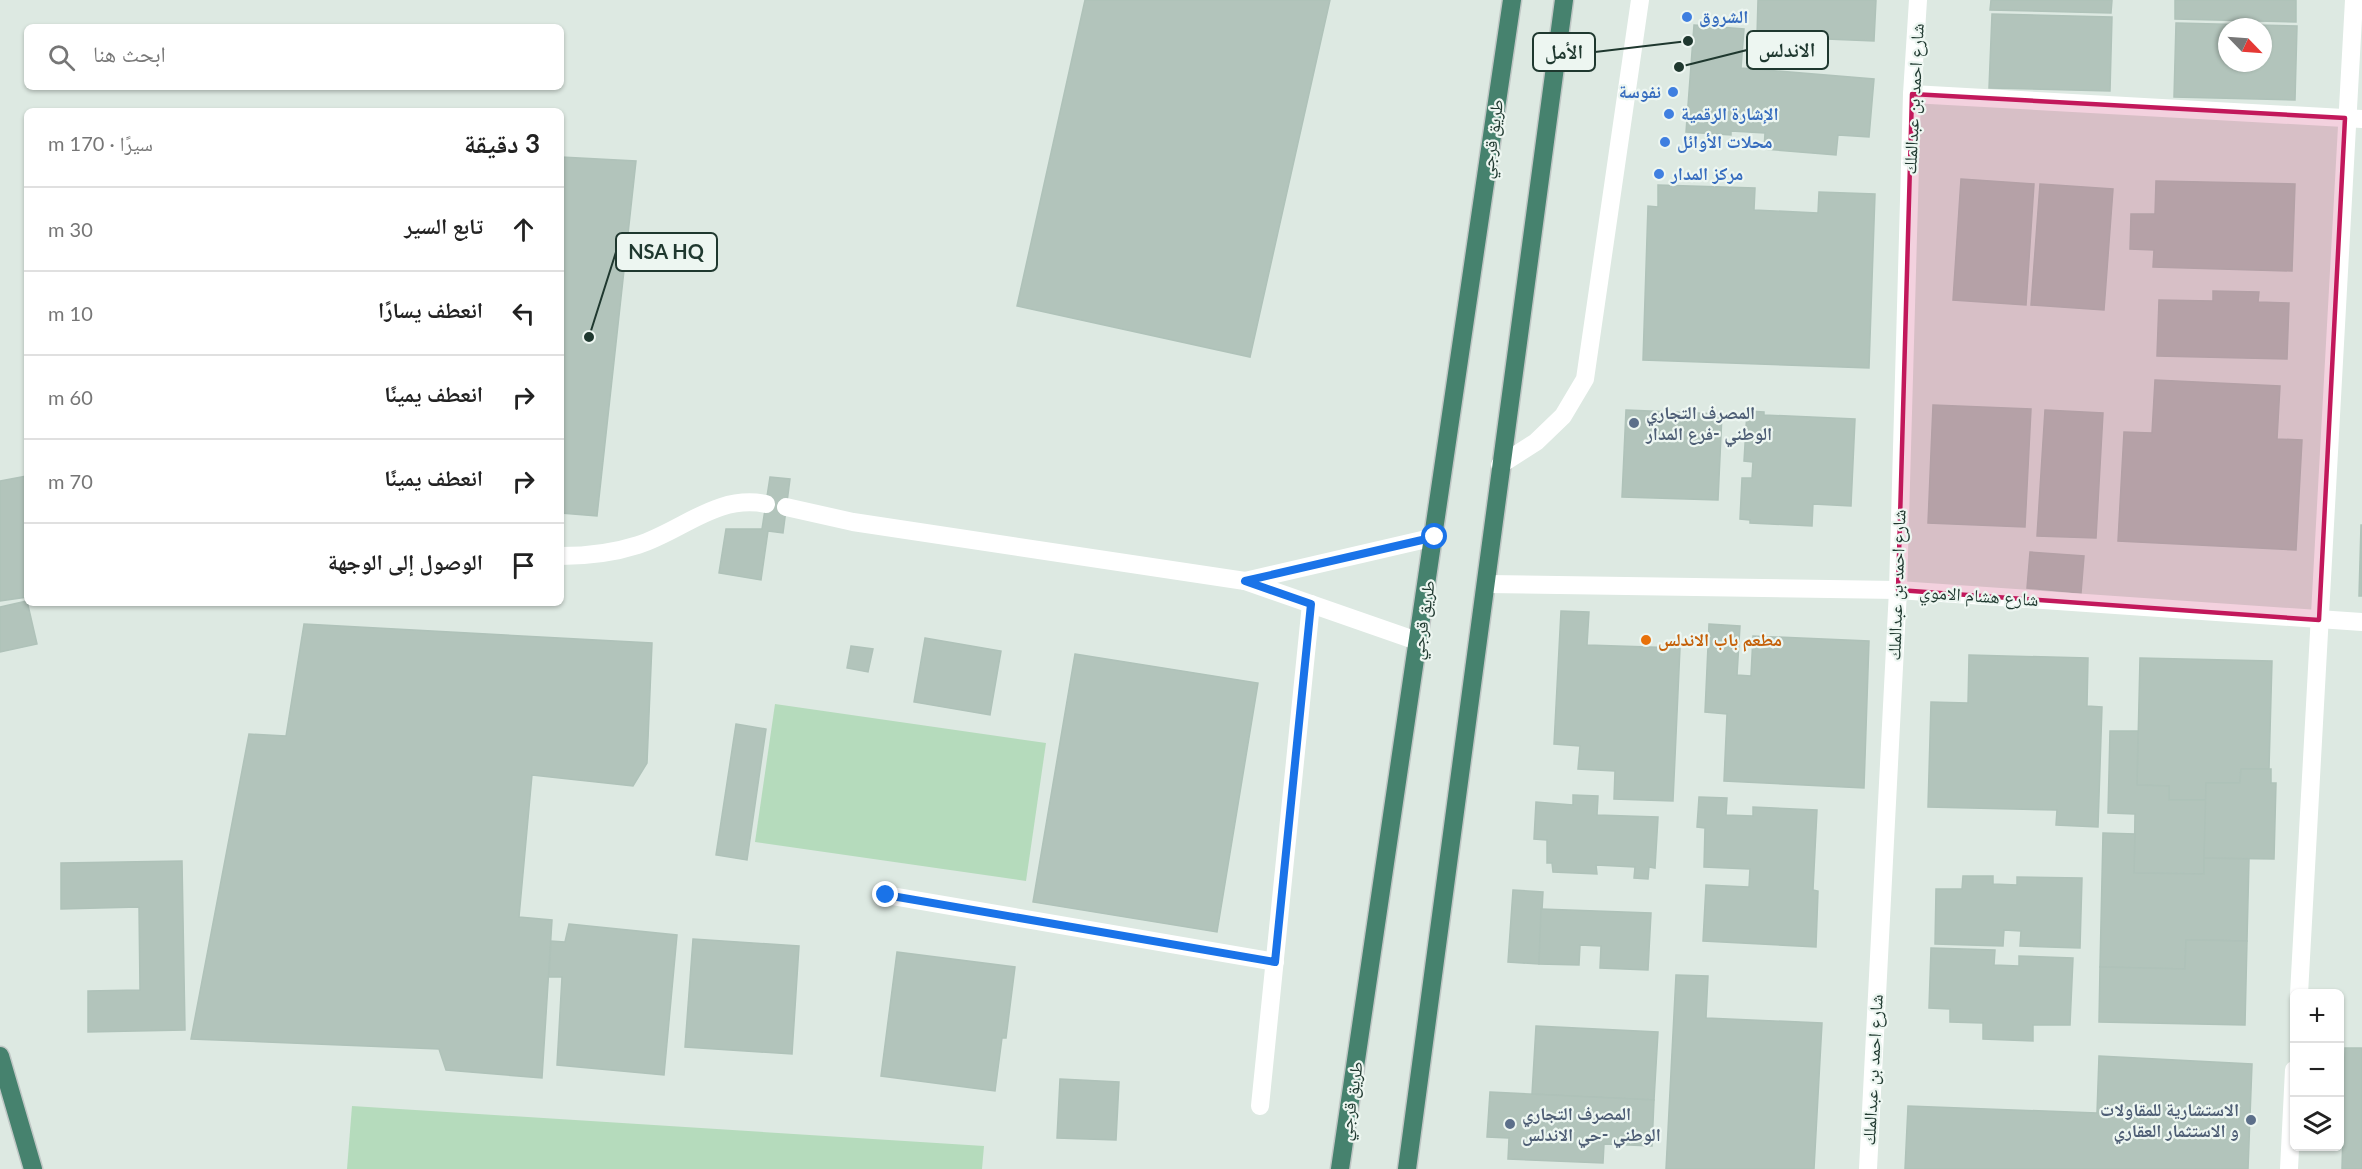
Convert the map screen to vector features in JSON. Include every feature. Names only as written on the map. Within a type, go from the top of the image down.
[{"type":"highway","name":"طريق قرجي","points":[[1340,1169],[1420,642],[1512,0]]},
{"type":"highway","points":[[1407,1169],[1564,0]]},
{"type":"highway","points":[[0,1056],[33,1169]]},
{"type":"street","points":[[1500,465],[1536,442],[1563,416],[1585,379],[1640,0]]},
{"type":"street","name":"شارع احمد بن عبدالملك","points":[[1868,1169],[1898,590],[1912,94],[1918,0]]},
{"type":"street","points":[[2299,989],[2319,620],[2354,118],[2354,0]]},
{"type":"street","points":[[1912,94],[2354,118]]},
{"type":"street","points":[[564,556],[613,552],[640,545],[693,518],[746,500],[766,504]]},
{"type":"street","points":[[786,507],[853,522],[1245,581],[1420,642]]},
{"type":"street","points":[[1245,581],[1435,537]]},
{"type":"street","name":"شارع هشام الاموي","points":[[1486,584],[1898,590],[2362,622]]},
{"type":"street","points":[[1260,1106],[1311,604]]},
{"type":"street","points":[[886,895],[1275,962]]},
{"type":"street","points":[[2289,1169],[2293,1097]]},
{"type":"highlighted area","points":[[1912,94],[2345,118],[2319,620],[1898,590]]},
{"type":"green space","points":[[775,704],[1046,743],[1026,881],[755,842]]},
{"type":"green space","points":[[352,1106],[984,1146],[982,1169],[347,1169]]},
{"type":"building","points":[[1085,0],[1330,0],[1250,357],[1017,306]]},
{"type":"building","points":[[1758,0],[1876,0],[1874,41],[1757,36]]},
{"type":"building","points":[[1991,0],[2112,0],[2111,13],[1990,10]]},
{"type":"building","points":[[2175,0],[2296,0],[2296,22],[2272,21],[2272,18],[2175,19]]},
{"type":"building","points":[[1992,14],[2112,17],[2110,91],[1989,88]]},
{"type":"building","points":[[2176,23],[2218,24],[2218,72],[2272,72],[2272,25],[2297,26],[2295,100],[2174,97]]},
{"type":"building","points":[[1694,25],[1744,29],[1741,68],[1874,79],[1869,137],[1838,135],[1836,155],[1764,149],[1765,133],[1731,131],[1731,135],[1686,132]]},
{"type":"building","points":[[564,157],[636,161],[597,516],[564,513]]},
{"type":"building","points":[[1961,179],[2034,184],[2026,305],[1953,300]]},
{"type":"building","points":[[2156,181],[2295,184],[2292,271],[2153,267],[2154,250],[2130,249],[2131,214],[2155,214]]},
{"type":"building","points":[[2040,184],[2113,189],[2104,310],[2031,305]]},
{"type":"building","points":[[1658,185],[1755,188],[1754,210],[1818,213],[1819,192],[1875,194],[1869,368],[1643,360],[1648,206],[1658,207]]},
{"type":"building","points":[[2213,291],[2259,292],[2258,302],[2289,303],[2287,359],[2157,356],[2159,300],[2213,301]]},
{"type":"building","points":[[2155,380],[2280,386],[2277,439],[2302,440],[2296,550],[2118,541],[2124,432],[2152,433]]},
{"type":"building","points":[[1933,405],[2031,409],[2025,527],[1928,523]]},
{"type":"building","points":[[1626,410],[1722,414],[1718,500],[1622,497]]},
{"type":"building","points":[[2045,410],[2103,413],[2096,538],[2037,536]]},
{"type":"building","points":[[1747,411],[1764,412],[1764,415],[1855,419],[1851,506],[1813,504],[1812,526],[1750,523],[1750,520],[1740,519],[1742,478],[1752,478],[1753,462],[1744,461]]},
{"type":"building","points":[[24,477],[24,597],[0,601],[0,481]]},
{"type":"building","points":[[770,477],[790,479],[783,533],[768,531],[761,580],[719,573],[726,529],[762,529]]},
{"type":"building","points":[[2361,525],[2362,596],[2359,596]]},
{"type":"building","points":[[2030,552],[2084,556],[2081,593],[2027,588]]},
{"type":"building","points":[[24,602],[24,606],[28,606],[37,644],[0,652],[0,607]]},
{"type":"building","points":[[1561,611],[1589,612],[1587,645],[1680,648],[1673,801],[1614,799],[1615,771],[1578,769],[1580,746],[1554,744]]},
{"type":"building","points":[[304,624],[652,643],[647,763],[633,786],[532,775],[519,917],[552,920],[542,1078],[446,1070],[439,1049],[191,1039],[249,734],[286,736]]},
{"type":"building","points":[[1709,624],[1740,626],[1737,675],[1751,676],[1753,636],[1869,641],[1864,788],[1724,781],[1727,714],[1705,712]]},
{"type":"building","points":[[925,638],[1001,651],[990,715],[914,702]]},
{"type":"building","points":[[851,646],[873,649],[868,672],[847,668]]},
{"type":"building","points":[[1075,654],[1258,683],[1217,932],[1033,902]]},
{"type":"building","points":[[1969,655],[2088,658],[2087,706],[2102,707],[2098,827],[2056,825],[2057,810],[1928,807],[1931,702],[1968,703]]},
{"type":"building","points":[[2140,658],[2272,661],[2269,769],[2241,769],[2240,783],[2206,783],[2206,800],[2169,800],[2169,786],[2137,785]]},
{"type":"building","points":[[736,724],[766,729],[747,860],[716,855]]},
{"type":"building","points":[[2110,731],[2138,731],[2137,785],[2169,786],[2169,800],[2206,800],[2204,874],[2134,873],[2135,814],[2108,813]]},
{"type":"building","points":[[2241,769],[2271,769],[2271,783],[2276,783],[2274,859],[2204,858],[2206,783],[2240,783]]},
{"type":"building","points":[[1573,795],[1598,796],[1597,815],[1658,817],[1655,868],[1649,867],[1648,879],[1634,878],[1635,867],[1596,865],[1597,874],[1553,872],[1552,863],[1547,863],[1547,840],[1534,839],[1536,802],[1573,805]]},
{"type":"building","points":[[1699,797],[1727,798],[1726,815],[1753,816],[1753,807],[1817,810],[1813,890],[1818,891],[1816,947],[1703,941],[1706,885],[1749,887],[1750,869],[1704,867],[1705,828],[1697,827]]},
{"type":"building","points":[[2103,833],[2135,834],[2134,873],[2204,874],[2204,858],[2249,859],[2247,941],[2186,940],[2185,969],[2100,967]]},
{"type":"building","points":[[182,861],[185,1030],[88,1032],[88,991],[140,990],[139,907],[61,909],[61,863]]},
{"type":"building","points":[[1963,876],[1993,876],[1993,884],[2017,885],[2017,877],[2082,878],[2080,948],[2020,946],[2021,931],[2004,930],[2003,946],[1935,944],[1936,889],[1962,889]]},
{"type":"building","points":[[1513,890],[1543,892],[1539,964],[1508,962]]},
{"type":"building","points":[[1541,909],[1651,913],[1648,970],[1600,968],[1601,946],[1580,945],[1579,965],[1539,964]]},
{"type":"building","points":[[569,924],[677,935],[664,1075],[557,1065],[562,977],[549,977],[551,941],[565,942]]},
{"type":"building","points":[[693,939],[799,946],[792,1054],[685,1047]]},
{"type":"building","points":[[2186,940],[2247,941],[2245,1025],[2099,1022],[2100,967],[2185,969]]},
{"type":"building","points":[[1931,948],[1995,950],[1994,965],[2019,966],[2019,956],[2073,958],[2070,1025],[2033,1025],[2033,1041],[1983,1039],[1983,1023],[1950,1022],[1950,1009],[1929,1008]]},
{"type":"building","points":[[897,952],[1015,967],[1006,1038],[1002,1038],[995,1091],[881,1076]]},
{"type":"building","points":[[1676,975],[1708,976],[1706,1018],[1822,1023],[1814,1169],[1666,1169]]},
{"type":"building","points":[[1536,1026],[1658,1032],[1654,1100],[1532,1094]]},
{"type":"building","points":[[2345,1048],[2362,1048],[2362,1169],[2342,1169]]},
{"type":"building","points":[[2099,1056],[2252,1064],[2248,1169],[1905,1169],[1908,1106],[2097,1113]]},
{"type":"building","points":[[1060,1079],[1119,1082],[1116,1140],[1057,1138]]},
{"type":"building","points":[[1490,1092],[1654,1100],[1652,1146],[1604,1144],[1603,1163],[1508,1159],[1509,1138],[1487,1137]]},
{"type":"place","name":"الشروق","points":[[1687,17]]},
{"type":"place","name":"الأمل","points":[[1688,41]]},
{"type":"place","name":"الاندلس","points":[[1679,67]]},
{"type":"place","name":"نفوسة","points":[[1673,92]]},
{"type":"place","name":"الإشارة الرقمية","points":[[1669,114]]},
{"type":"place","name":"محلات الأوائل","points":[[1665,142]]},
{"type":"place","name":"مركز المدار","points":[[1659,174]]},
{"type":"place","name":"NSA HQ","points":[[589,337]]},
{"type":"place","name":"المصرف التجاري الوطني -فرع المدار","points":[[1634,423]]},
{"type":"place","name":"مطعم باب الاندلس","points":[[1646,640]]},
{"type":"place","name":"الاستشارية للمقاولات و الاستثمار العقاري","points":[[2251,1120]]},
{"type":"place","name":"المصرف التجاري الوطني -حي الاندلس","points":[[1510,1124]]},
{"type":"route","points":[[886,895],[1275,962],[1311,604],[1245,581],[1435,537]]}]
